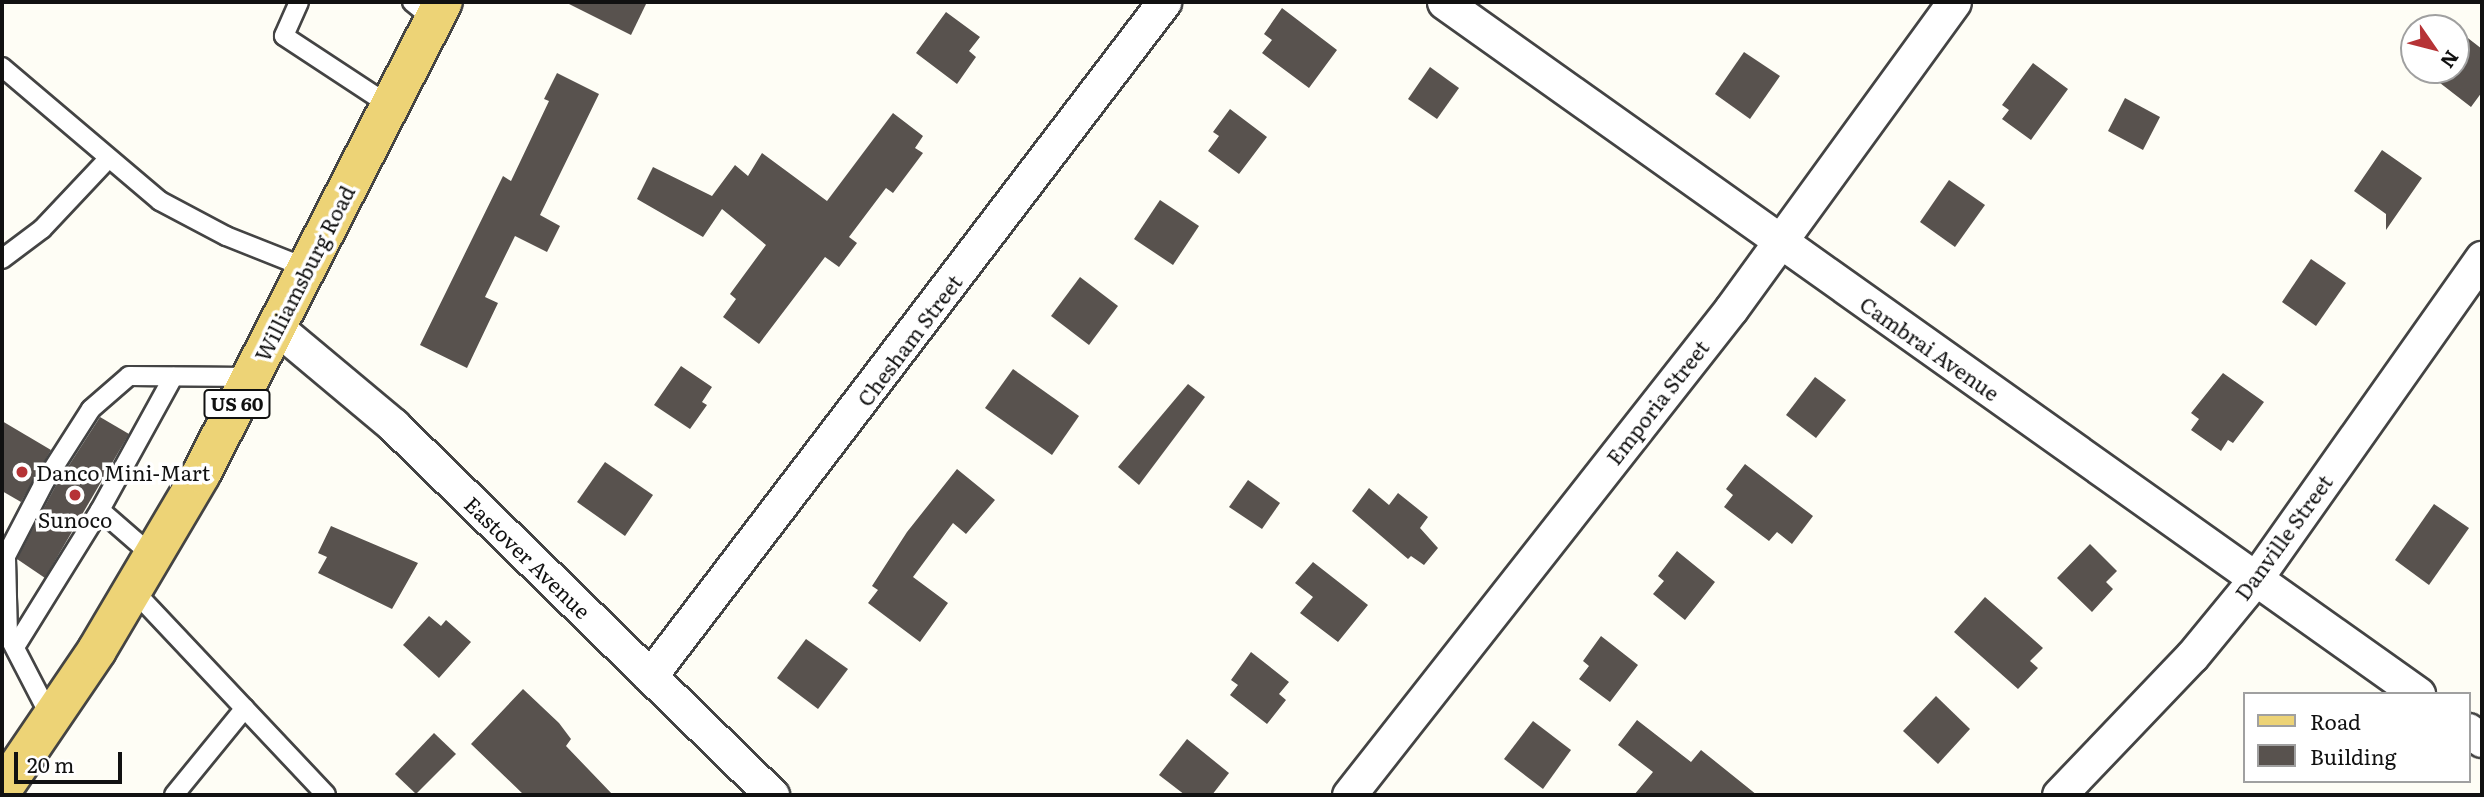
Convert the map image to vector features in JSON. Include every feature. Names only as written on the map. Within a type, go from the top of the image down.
[{"type":"main road","name":"Williamsburg Road","points":[[2,790],[134,591],[307,268],[389,105],[430,8]]},
{"type":"street","name":"Chesham Street","points":[[650,676],[1164,2]]},
{"type":"street","name":"Cambrai Avenue","points":[[1444,2],[2415,692]]},
{"type":"street","name":"Emporia Street","points":[[1349,795],[1780,242],[1954,2]]},
{"type":"street","name":"Danville Street","points":[[2059,795],[2192,656],[2256,578],[2482,258]]},
{"type":"street","name":"Eastover Avenue","points":[[276,327],[393,425],[772,795]]},
{"type":"lane","points":[[299,2],[284,36],[389,105]]},
{"type":"lane","points":[[2,67],[107,160],[171,207],[226,236],[307,268]]},
{"type":"lane","points":[[2,259],[42,229],[107,160]]},
{"type":"lane","points":[[51,718],[8,635],[6,556],[45,481],[90,410],[130,376],[251,377]]},
{"type":"lane","points":[[15,647],[100,510],[173,377]]},
{"type":"lane","points":[[100,510],[153,556]]},
{"type":"lane","points":[[134,591],[326,795]]},
{"type":"lane","points":[[174,795],[245,708]]},
{"type":"building","points":[[565,2],[647,2],[631,35]]},
{"type":"building","points":[[1282,8],[1337,50],[1309,88],[1262,53],[1272,40],[1264,34]]},
{"type":"building","points":[[946,12],[980,37],[969,51],[976,57],[957,84],[916,53]]},
{"type":"building","points":[[2470,40],[2482,49],[2482,92],[2471,107],[2441,84],[2470,84]]},
{"type":"building","points":[[1744,52],[1780,76],[1750,119],[1715,94]]},
{"type":"building","points":[[2033,63],[2068,89],[2031,140],[2002,119],[2009,110],[2002,105]]},
{"type":"building","points":[[1430,67],[1459,88],[1437,119],[1408,99]]},
{"type":"building","points":[[557,73],[599,94],[540,215],[560,226],[547,252],[515,236],[485,297],[498,303],[467,368],[420,345],[503,176],[511,181],[549,101],[544,99]]},
{"type":"building","points":[[2125,98],[2160,117],[2143,150],[2108,131]]},
{"type":"building","points":[[1230,109],[1267,137],[1239,174],[1208,151],[1219,136],[1213,132]]},
{"type":"building","points":[[893,113],[923,136],[915,148],[923,153],[893,193],[886,188],[849,237],[857,243],[839,267],[825,257],[759,344],[723,317],[736,299],[730,294],[766,245],[722,209],[703,237],[637,199],[653,167],[712,196],[735,165],[748,176],[762,153],[827,201]]},
{"type":"building","points":[[2382,150],[2422,178],[2386,230],[2386,214],[2354,191]]},
{"type":"building","points":[[1949,180],[1985,205],[1955,247],[1920,222]]},
{"type":"building","points":[[1160,200],[1199,226],[1173,265],[1134,239]]},
{"type":"building","points":[[2311,259],[2346,283],[2316,326],[2282,302]]},
{"type":"building","points":[[1080,277],[1118,306],[1089,345],[1051,316]]},
{"type":"building","points":[[681,366],[712,387],[702,402],[707,405],[690,429],[654,405]]},
{"type":"building","points":[[1013,369],[1079,416],[1052,455],[985,408]]},
{"type":"building","points":[[2223,373],[2264,402],[2233,443],[2228,440],[2221,451],[2191,430],[2199,419],[2191,413]]},
{"type":"building","points":[[1815,377],[1846,400],[1816,438],[1786,415]]},
{"type":"building","points":[[1188,384],[1205,397],[1139,485],[1118,467]]},
{"type":"building","name":"Sunoco","points":[[100,417],[129,434],[45,578],[17,559],[55,487]]},
{"type":"building","name":"Danco Mini-Mart","points":[[2,421],[51,450],[21,502],[2,491]]},
{"type":"building","points":[[605,462],[653,495],[625,536],[577,502]]},
{"type":"building","points":[[1745,464],[1813,516],[1792,544],[1777,532],[1769,541],[1724,507],[1733,495],[1726,489]]},
{"type":"building","points":[[957,469],[995,500],[966,534],[953,523],[913,577],[948,603],[920,642],[868,603],[878,590],[872,586],[907,532]]},
{"type":"building","points":[[1248,480],[1280,503],[1262,529],[1229,507]]},
{"type":"building","points":[[1369,488],[1389,505],[1398,493],[1428,517],[1420,528],[1438,548],[1424,565],[1411,556],[1408,559],[1352,511]]},
{"type":"building","points":[[2434,504],[2469,528],[2429,585],[2395,560]]},
{"type":"building","points":[[331,526],[418,563],[392,609],[318,573],[327,557],[318,553]]},
{"type":"building","points":[[2090,544],[2117,571],[2106,582],[2113,589],[2092,612],[2057,578]]},
{"type":"building","points":[[1677,551],[1715,582],[1685,620],[1653,594],[1664,581],[1658,576]]},
{"type":"building","points":[[1313,562],[1368,605],[1338,642],[1300,613],[1313,597],[1295,583]]},
{"type":"building","points":[[1985,597],[2043,648],[2030,661],[2038,668],[2018,689],[1954,632]]},
{"type":"building","points":[[429,616],[441,626],[446,620],[471,642],[439,678],[403,645]]},
{"type":"building","points":[[1601,636],[1638,665],[1610,702],[1579,679],[1589,666],[1583,661]]},
{"type":"building","points":[[806,639],[848,669],[818,709],[777,678]]},
{"type":"building","points":[[1251,652],[1289,682],[1279,694],[1286,700],[1267,724],[1230,695],[1238,685],[1231,680]]},
{"type":"building","points":[[523,689],[559,723],[571,739],[566,746],[613,795],[524,795],[471,744]]},
{"type":"building","points":[[1936,696],[1970,729],[1938,764],[1903,731]]},
{"type":"building","points":[[1637,720],[1691,762],[1701,750],[1757,795],[1634,795],[1653,772],[1618,745]]},
{"type":"building","points":[[1533,721],[1571,750],[1543,789],[1504,759]]},
{"type":"building","points":[[434,733],[456,754],[416,794],[395,774]]},
{"type":"building","points":[[1187,739],[1229,773],[1212,795],[1185,795],[1159,775]]},
{"type":"place","name":"Danco Mini-Mart","points":[[22,472]]},
{"type":"place","name":"Sunoco","points":[[75,495]]}]
